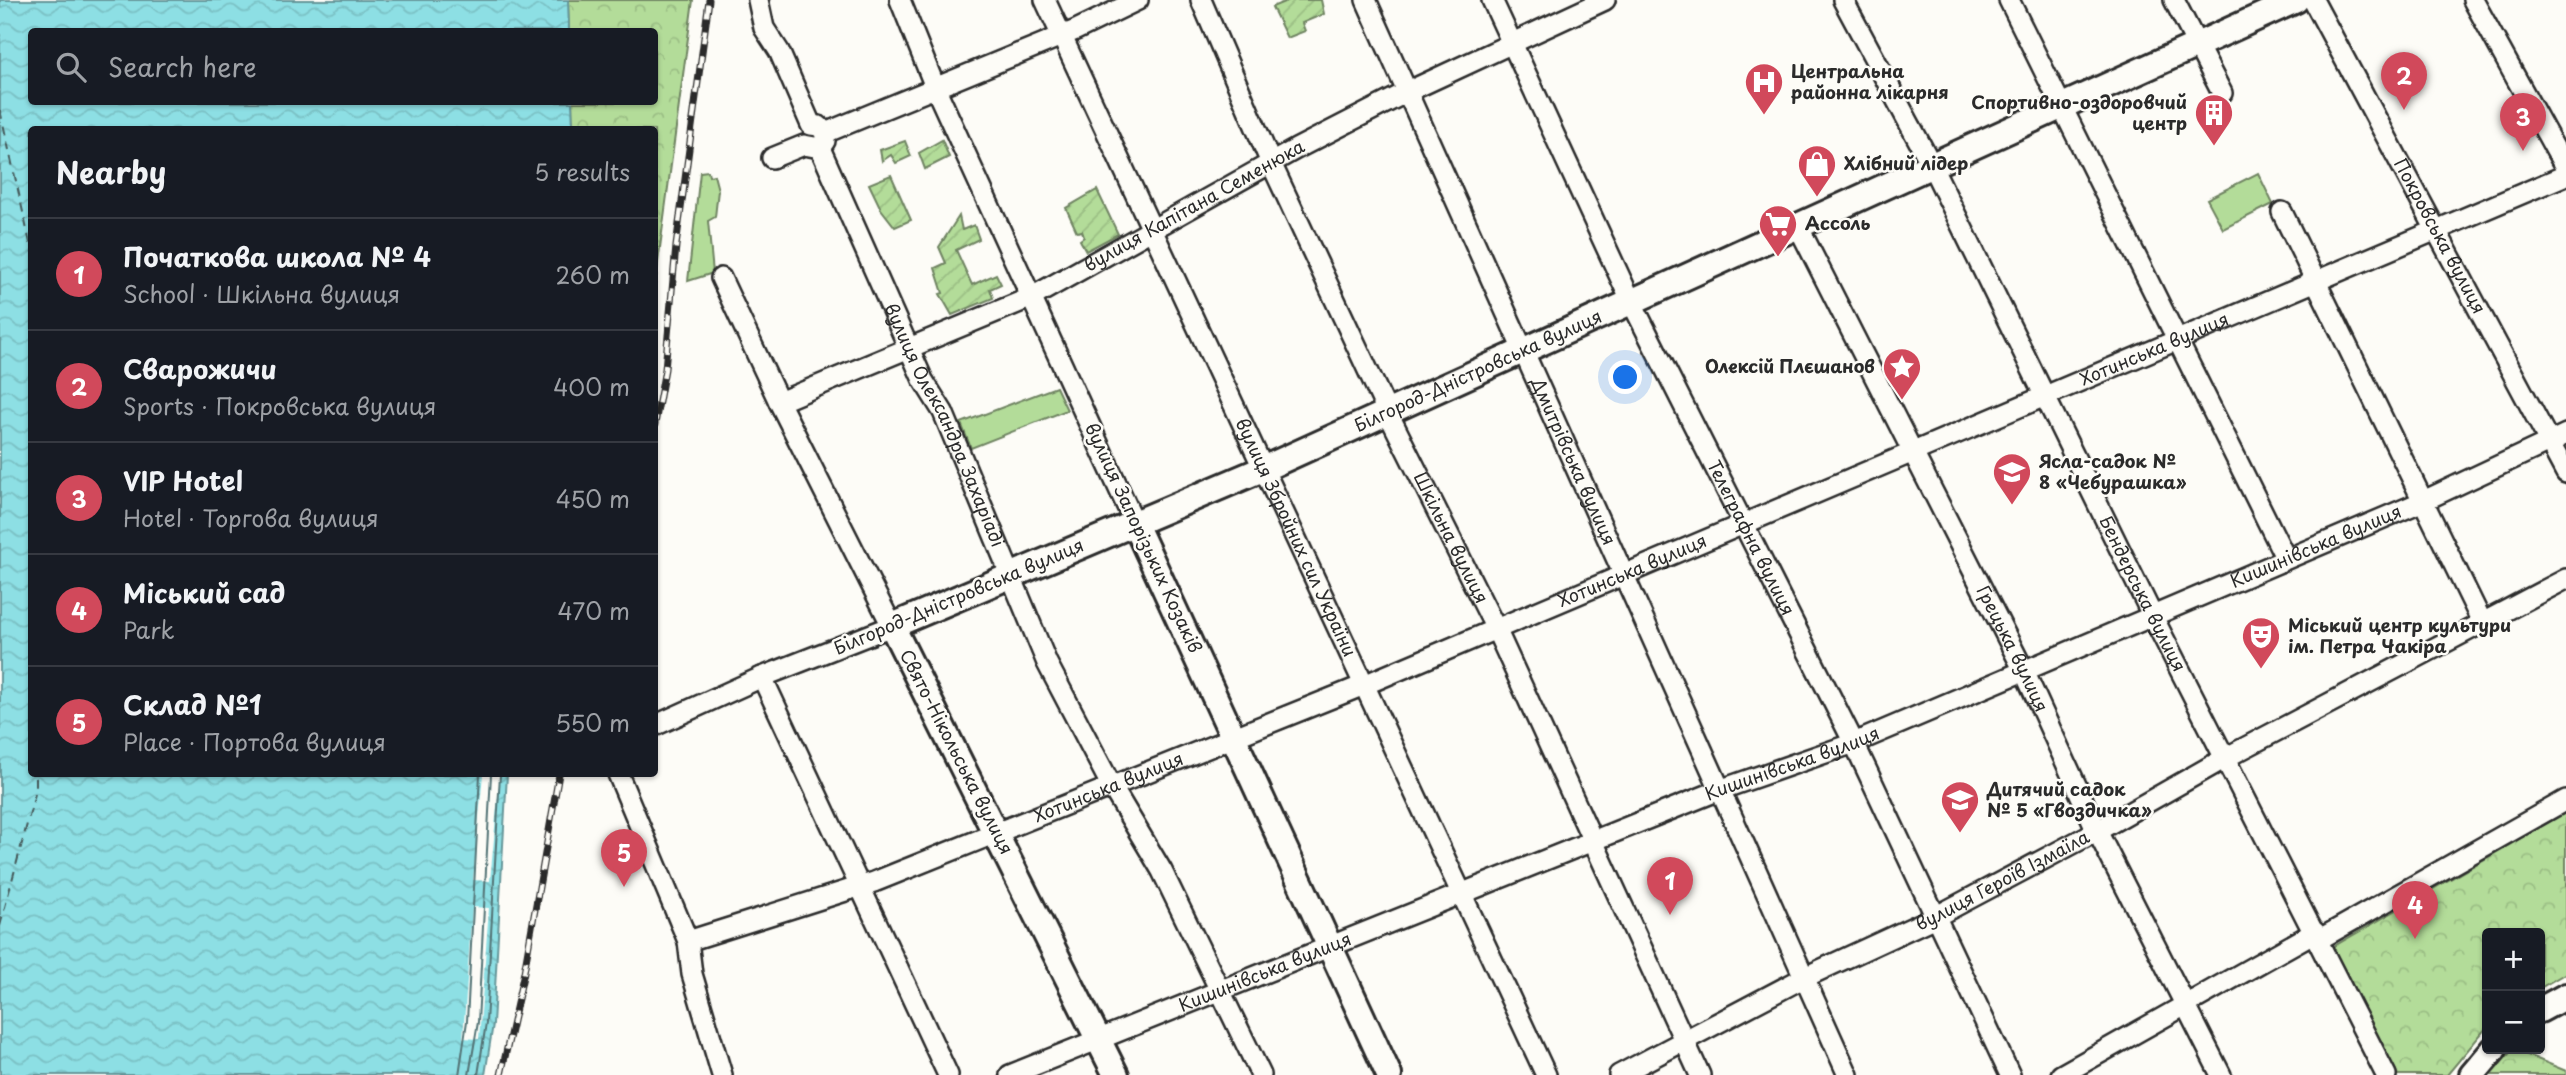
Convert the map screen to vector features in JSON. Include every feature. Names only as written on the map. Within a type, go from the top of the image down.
[{"type":"main road","name":"Білгород-Дністровська вулиця","points":[[892,626],[1265,468],[2296,0]]},
{"type":"main road","name":"вулиця Запорізьких Козаків","points":[[1135,524],[1388,1075]]},
{"type":"main road","name":"Свято-Нікольська вулиця","points":[[892,626],[1116,1075]]},
{"type":"main road","points":[[2545,1007],[2566,996]]},
{"type":"main road","points":[[2472,1075],[2490,1054]]},
{"type":"street","name":"вулиця Олександра Захаріаді","points":[[758,0],[764,28],[779,51],[923,380],[943,412],[963,466],[1047,663],[1112,787],[1162,871],[1261,1075]]},
{"type":"street","name":"вулиця Запорізьких Козаків","points":[[900,0],[935,87],[1135,524]]},
{"type":"street","name":"вулиця Збройних сил України","points":[[1045,0],[1265,468],[1460,896],[1546,1075]]},
{"type":"street","points":[[772,158],[1139,0]]},
{"type":"street","name":"Шкільна вулиця","points":[[1201,0],[1271,163],[1387,411],[1496,629],[1700,1075]]},
{"type":"street","name":"Дмитрівська вулиця","points":[[1366,0],[1525,348],[1848,1075]]},
{"type":"street","name":"Телеграфна вулиця","points":[[1492,0],[1631,301],[1742,527],[1854,743],[1933,918],[2010,1075]]},
{"type":"street","name":"вулиця Капітана Семенюка","points":[[779,402],[1032,297],[1271,163],[1407,92],[1605,0]]},
{"type":"street","name":"Бендерська вулиця","points":[[1843,0],[1931,164],[2153,617],[2227,757],[2386,1075]]},
{"type":"street","points":[[2009,0],[2179,338],[2286,559]]},
{"type":"street","points":[[2174,0],[2222,93]]},
{"type":"street","name":"Покровська вулиця","points":[[2313,0],[2437,230],[2558,438],[2566,473]]},
{"type":"street","points":[[2473,0],[2566,169]]},
{"type":"street","name":"Хотинська вулиця","points":[[688,941],[861,887],[1364,685],[1742,527],[2179,338],[2566,175]]},
{"type":"street","points":[[2282,212],[2421,502],[2482,622]]},
{"type":"street","name":"Грецька вулиця","points":[[1798,226],[2024,671],[2097,831],[2183,1006],[2221,1075]]},
{"type":"street","name":"Свято-Нікольська вулиця","points":[[721,278],[779,402],[892,626]]},
{"type":"street","name":"Кишинівська вулиця","points":[[1010,1075],[1722,789],[1854,743],[2421,502],[2558,438]]},
{"type":"street","name":"вулиця Героїв Ізмаїла","points":[[1619,1075],[1803,978],[1933,918],[2097,831],[2227,757],[2566,579]]},
{"type":"street","name":"Білгород-Дністровська вулиця","points":[[658,724],[762,677],[892,626]]},
{"type":"street","points":[[762,677],[948,1075]]},
{"type":"street","points":[[619,777],[688,941],[692,974],[722,1075]]},
{"type":"street","points":[[2061,1075],[2183,1006],[2566,800]]},
{"type":"green space","points":[[568,0],[693,0],[658,262],[658,126],[573,126],[572,105],[658,105],[658,28],[569,28]]},
{"type":"green space","points":[[1289,0],[1321,0],[1324,14],[1302,23],[1305,31],[1287,38],[1272,7]]},
{"type":"green space","points":[[942,140],[949,157],[925,169],[919,153]]},
{"type":"green space","points":[[905,141],[911,156],[896,163],[891,155],[882,161],[880,150]]},
{"type":"green space","points":[[708,171],[709,176],[714,175],[718,190],[715,217],[708,221],[713,273],[688,281],[700,172]]},
{"type":"green space","points":[[2258,173],[2273,204],[2223,229],[2207,199]]},
{"type":"green space","points":[[891,175],[911,220],[895,227],[881,209],[869,184]]},
{"type":"green space","points":[[1097,190],[1118,234],[1086,251],[1080,240],[1084,237],[1082,231],[1077,232],[1066,208]]},
{"type":"green space","points":[[959,216],[962,230],[974,225],[979,239],[956,250],[972,285],[996,274],[1001,284],[990,289],[993,298],[952,315],[940,294],[943,293],[935,268],[946,263],[939,247]]},
{"type":"green space","points":[[1056,387],[1067,410],[971,448],[961,423]]},
{"type":"green space","points":[[2566,812],[2566,973],[2545,985],[2545,928],[2482,928],[2482,1033],[2447,1075],[2398,1075],[2331,948]]},
{"type":"green space","points":[[2509,1054],[2525,1054],[2566,1071],[2566,1075],[2491,1075]]},
{"type":"water","points":[[0,0],[568,0],[569,28],[28,28],[28,105],[572,105],[573,126],[28,126],[28,777],[507,777],[493,1024],[485,1075],[0,1075]]},
{"type":"pier","points":[[483,777],[500,777],[490,881],[473,880]]},
{"type":"pier","points":[[472,907],[489,908],[479,1039],[463,1038]]},
{"type":"ferry route","points":[[0,110],[28,234]]},
{"type":"ferry route","points":[[0,926],[36,790],[36,777]]},
{"type":"railway","points":[[658,407],[665,369],[676,246],[709,0]]},
{"type":"railway","points":[[501,1075],[524,972],[558,777]]},
{"type":"place","name":"Сварожичи","points":[[2404,110]]},
{"type":"place","name":"Центральна районна лікарня","points":[[1764,116]]},
{"type":"place","name":"Спортивно-оздоровчий центр","points":[[2214,147]]},
{"type":"place","name":"VIP Hotel","points":[[2523,151]]},
{"type":"place","name":"Хлібний лідер","points":[[1817,198]]},
{"type":"place","name":"Ассоль","points":[[1778,258]]},
{"type":"place","name":"Олексій Плєшанов","points":[[1902,401]]},
{"type":"place","name":"Ясла-садок № 8 «Чебурашка»","points":[[2012,506]]},
{"type":"place","name":"Міський центр культури ім. Петра Чакіра","points":[[2261,670]]},
{"type":"place","name":"Дитячий садок № 5 «Гвоздичка»","points":[[1960,834]]},
{"type":"place","name":"Склад №1","points":[[624,887]]},
{"type":"place","name":"Початкова школа № 4","points":[[1670,915]]},
{"type":"place","name":"Міський сад","points":[[2415,939]]}]
